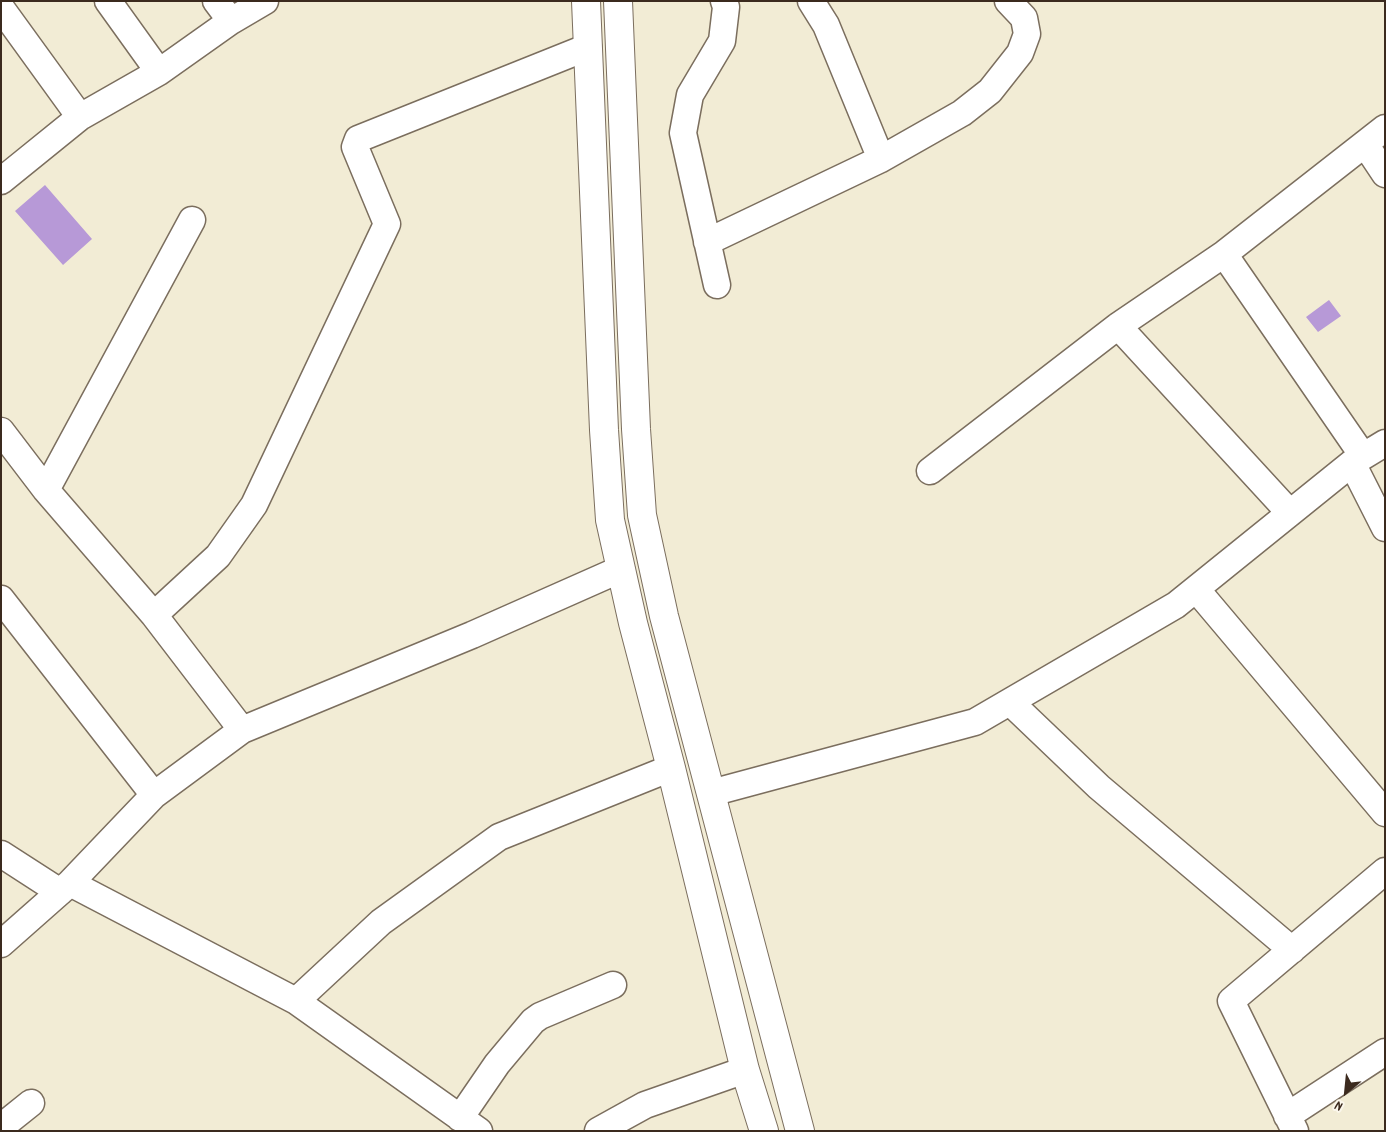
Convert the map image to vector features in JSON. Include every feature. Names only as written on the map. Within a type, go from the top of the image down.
[{"type":"highway","points":[[586,1],[604,440],[610,520],[633,623],[671,768],[745,1070],[764,1131]]},
{"type":"highway","points":[[618,1],[636,429],[642,515],[664,616],[800,1131]]},
{"type":"street","points":[[108,1],[159,72]]},
{"type":"street","points":[[1,181],[80,117],[159,72],[224,11],[265,1]]},
{"type":"street","points":[[716,285],[683,133],[690,95],[722,41],[726,7],[724,1]]},
{"type":"street","points":[[811,1],[826,25],[881,159]]},
{"type":"street","points":[[707,242],[881,159],[962,113],[990,91],[1020,53],[1027,34],[1024,18],[1008,1]]},
{"type":"street","points":[[1,8],[80,117]]},
{"type":"street","points":[[154,615],[218,556],[254,505],[387,224],[355,147],[358,139],[588,47]]},
{"type":"street","points":[[930,471],[1118,326],[1224,254],[1385,128]]},
{"type":"street","points":[[1365,144],[1385,174]]},
{"type":"street","points":[[46,490],[192,220]]},
{"type":"street","points":[[1224,254],[1358,460],[1385,528]]},
{"type":"street","points":[[1118,326],[1290,513]]},
{"type":"street","points":[[1,431],[46,490],[154,615],[242,730]]},
{"type":"street","points":[[711,793],[975,722],[1176,605],[1358,460],[1385,443]]},
{"type":"street","points":[[1,944],[65,888],[154,795],[242,730],[472,636],[621,569]]},
{"type":"street","points":[[1196,589],[1385,813]]},
{"type":"street","points":[[1,599],[154,795]]},
{"type":"street","points":[[1010,702],[1099,787],[1292,950]]},
{"type":"street","points":[[296,1001],[381,922],[499,837],[671,768]]},
{"type":"street","points":[[1,854],[65,888],[296,1001],[470,1124],[498,1064],[533,1021],[540,1016],[613,985]]},
{"type":"street","points":[[1385,871],[1231,1001],[1291,1123],[1385,1052]]},
{"type":"street","points":[[598,1131],[645,1105],[745,1070]]},
{"type":"street","points":[[1,1127],[31,1103]]},
{"type":"building","points":[[45,185],[92,239],[63,265],[15,211]]},
{"type":"building","points":[[1329,300],[1341,316],[1318,332],[1306,317]]}]
